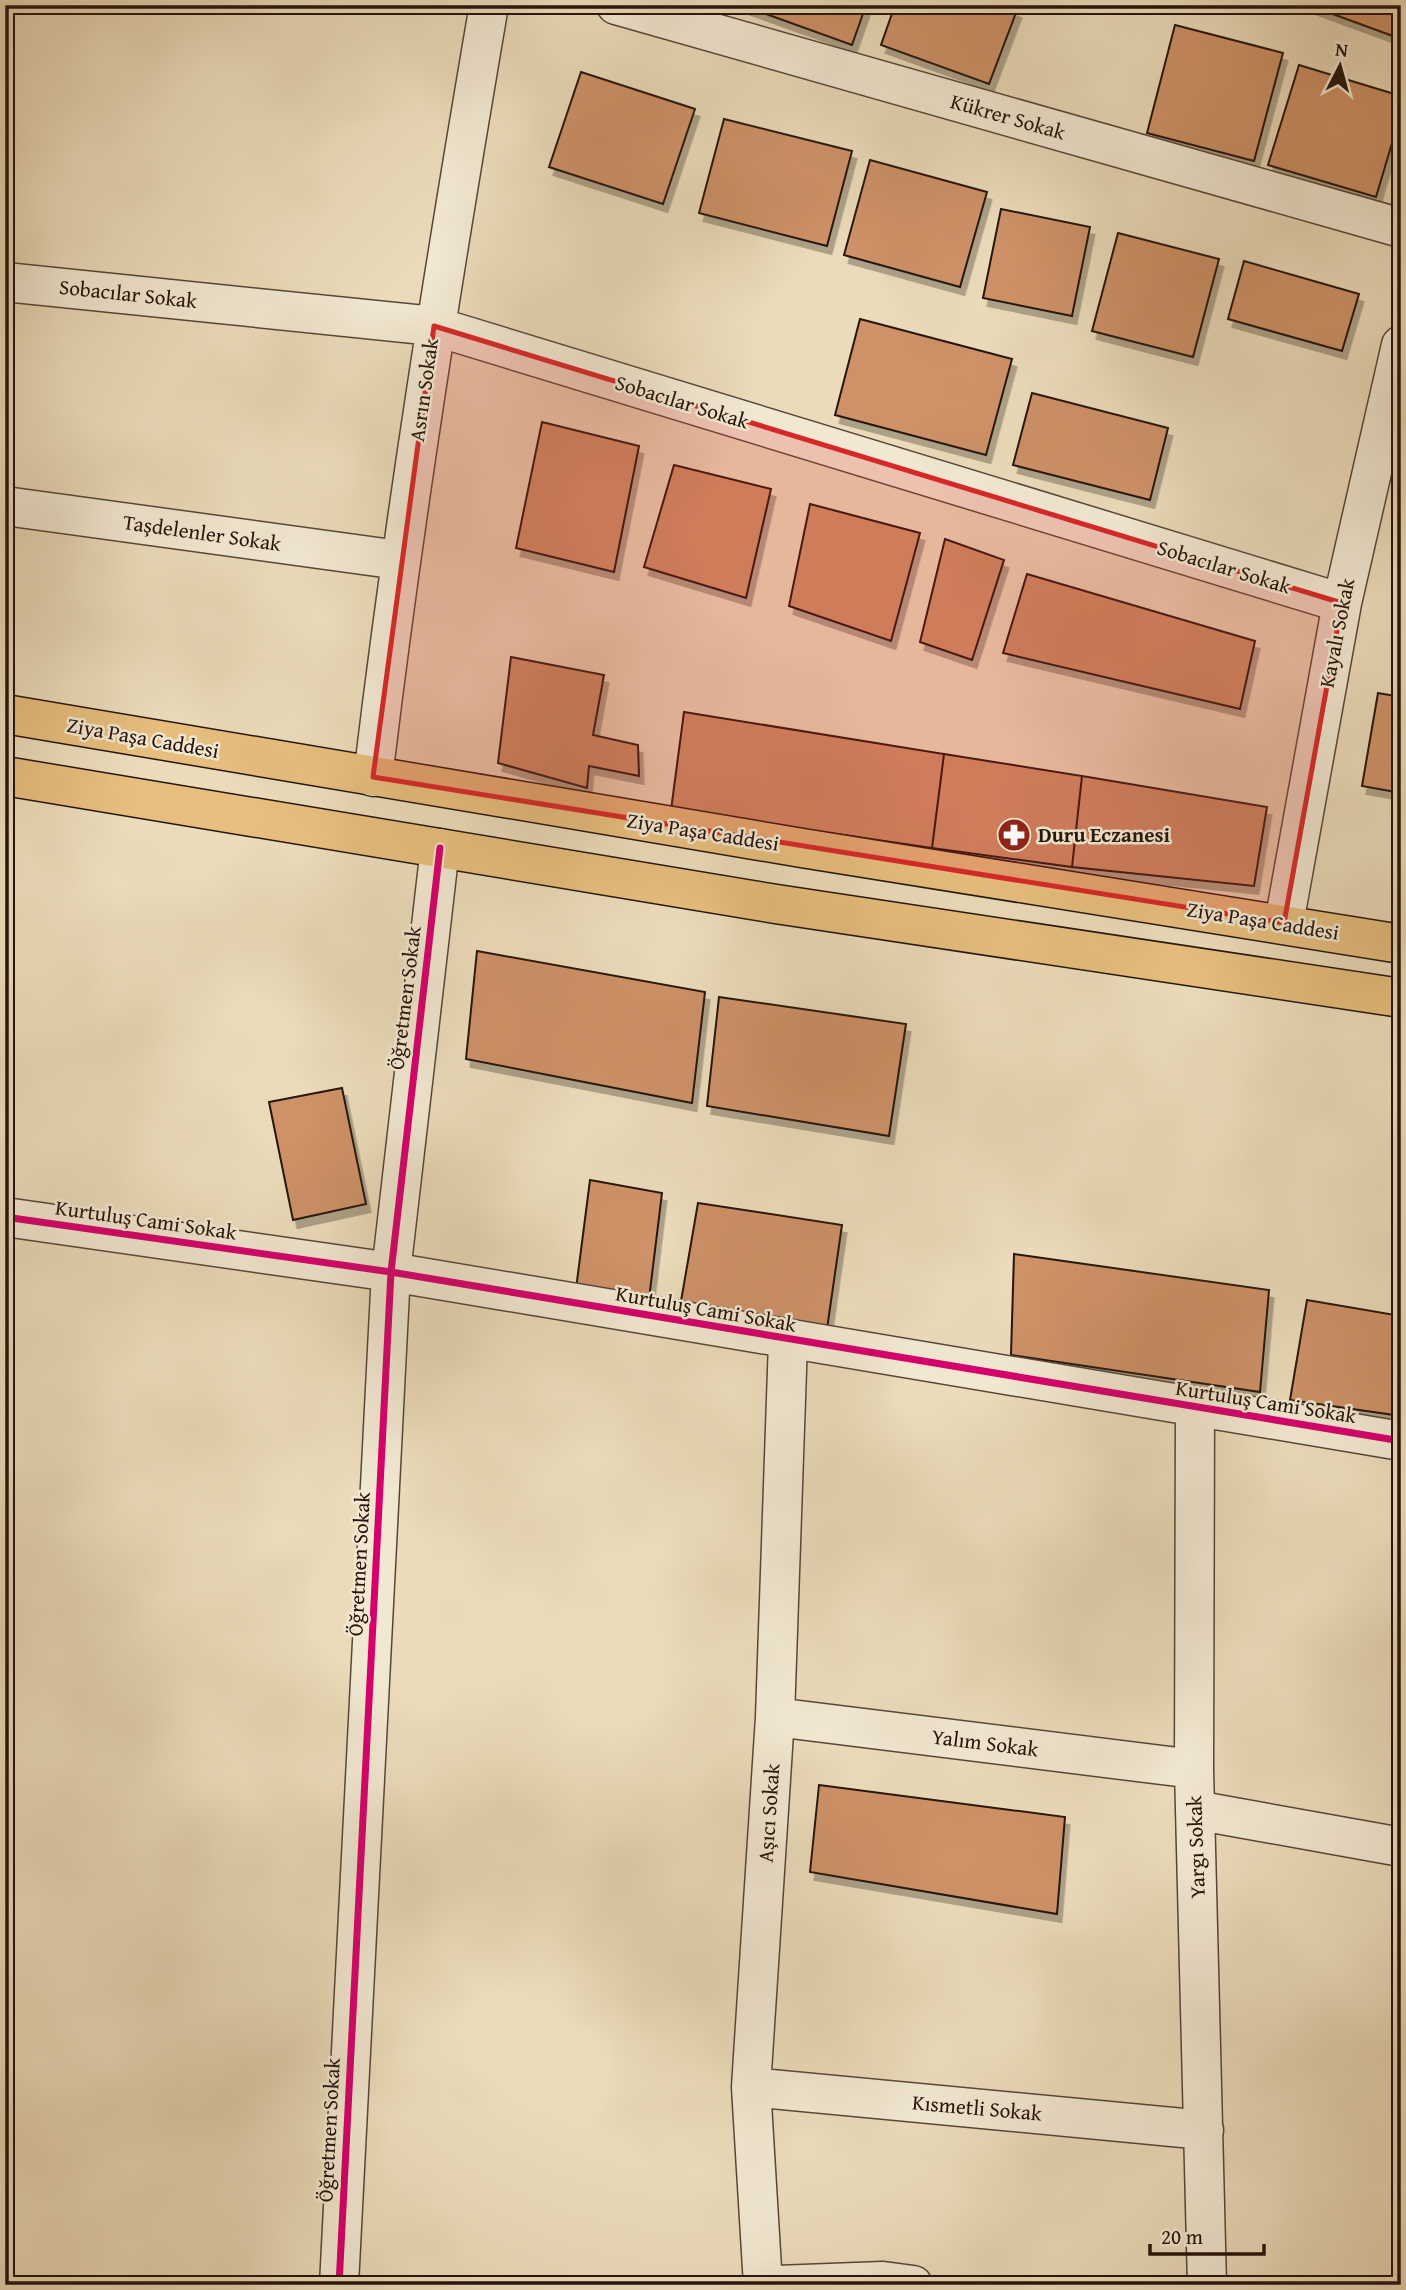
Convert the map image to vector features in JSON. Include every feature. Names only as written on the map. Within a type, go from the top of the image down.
[{"type":"main road","name":"Ziya Paşa Caddesi","points":[[5,714],[802,848],[1284,923],[1401,944]]},
{"type":"main road","points":[[5,776],[776,904],[1401,998]]},
{"type":"street","name":"Asrın Sokak","points":[[373,777],[399,560],[434,326],[489,5]]},
{"type":"street","name":"Kükrer Sokak","points":[[615,5],[1401,228]]},
{"type":"street","name":"Sobacılar Sokak","points":[[5,282],[434,326],[1342,603]]},
{"type":"street","name":"Kayalı Sokak","points":[[1284,923],[1342,603],[1401,345]]},
{"type":"street","name":"Taşdelenler Sokak","points":[[5,506],[399,560]]},
{"type":"street","name":"Öğretmen Sokak","points":[[339,2285],[391,1272],[440,848]]},
{"type":"street","name":"Kurtuluş Cami Sokak","points":[[5,1217],[391,1272],[788,1341],[1401,1441]]},
{"type":"street","name":"Aşıcı Sokak","points":[[763,2285],[751,2087],[775,1717],[788,1341]]},
{"type":"street","name":"Yargı Sokak","points":[[1195,1408],[1194,1769],[1207,2285]]},
{"type":"street","name":"Yalım Sokak","points":[[775,1717],[1194,1769]]},
{"type":"street","points":[[1195,1810],[1401,1847]]},
{"type":"street","name":"Kısmetli Sokak","points":[[751,2087],[1204,2130]]},
{"type":"street","points":[[777,2285],[883,2281],[913,2285]]},
{"type":"highlighted area","points":[[434,326],[1342,603],[1284,923],[373,777]]},
{"type":"building","points":[[741,5],[866,5],[852,45]]},
{"type":"building","points":[[895,5],[1004,5],[1017,10],[989,84],[881,45]]},
{"type":"building","points":[[1308,5],[1401,5],[1401,39]]},
{"type":"building","points":[[1175,25],[1283,53],[1254,161],[1147,133]]},
{"type":"building","points":[[1299,65],[1401,96],[1401,113],[1376,197],[1268,165]]},
{"type":"building","points":[[581,72],[695,109],[663,204],[549,167]]},
{"type":"building","points":[[724,119],[852,151],[827,246],[699,213]]},
{"type":"building","points":[[870,160],[987,192],[960,287],[844,255]]},
{"type":"building","points":[[1001,209],[1090,227],[1072,316],[983,298]]},
{"type":"building","points":[[1118,233],[1219,259],[1193,357],[1092,331]]},
{"type":"building","points":[[1244,261],[1359,294],[1342,351],[1228,319]]},
{"type":"building","points":[[860,319],[1012,359],[986,455],[835,415]]},
{"type":"building","points":[[1032,393],[1168,428],[1150,500],[1013,465]]},
{"type":"building","points":[[542,422],[639,446],[614,572],[516,548]]},
{"type":"building","points":[[674,465],[771,489],[746,598],[644,567]]},
{"type":"building","points":[[810,504],[920,533],[891,641],[789,606]]},
{"type":"building","points":[[945,539],[1004,560],[972,660],[920,642]]},
{"type":"building","points":[[1027,574],[1255,641],[1240,709],[1003,653]]},
{"type":"building","points":[[511,657],[604,675],[593,735],[638,745],[639,776],[589,766],[587,788],[498,763]]},
{"type":"building","points":[[1378,693],[1401,697],[1401,793],[1362,786]]},
{"type":"building","points":[[684,712],[944,754],[932,848],[671,810]]},
{"type":"building","points":[[944,754],[1082,776],[1072,867],[932,848]]},
{"type":"building","points":[[1082,776],[1267,807],[1254,886],[1072,867]]},
{"type":"building","points":[[477,951],[705,992],[692,1103],[466,1059]]},
{"type":"building","points":[[719,997],[906,1024],[889,1136],[707,1106]]},
{"type":"building","points":[[342,1088],[366,1204],[293,1220],[269,1102]]},
{"type":"building","points":[[590,1180],[662,1193],[649,1299],[576,1289]]},
{"type":"building","points":[[698,1203],[842,1225],[827,1329],[680,1307]]},
{"type":"building","points":[[1014,1254],[1269,1290],[1260,1392],[1011,1355]]},
{"type":"building","points":[[1307,1300],[1401,1316],[1401,1416],[1290,1400]]},
{"type":"building","points":[[819,1785],[1065,1817],[1057,1914],[810,1872]]},
{"type":"cycle path","points":[[339,2285],[391,1272],[440,848]]},
{"type":"cycle path","points":[[5,1217],[391,1272],[1401,1441]]},
{"type":"place","name":"Duru Eczanesi","points":[[1014,835]]}]
